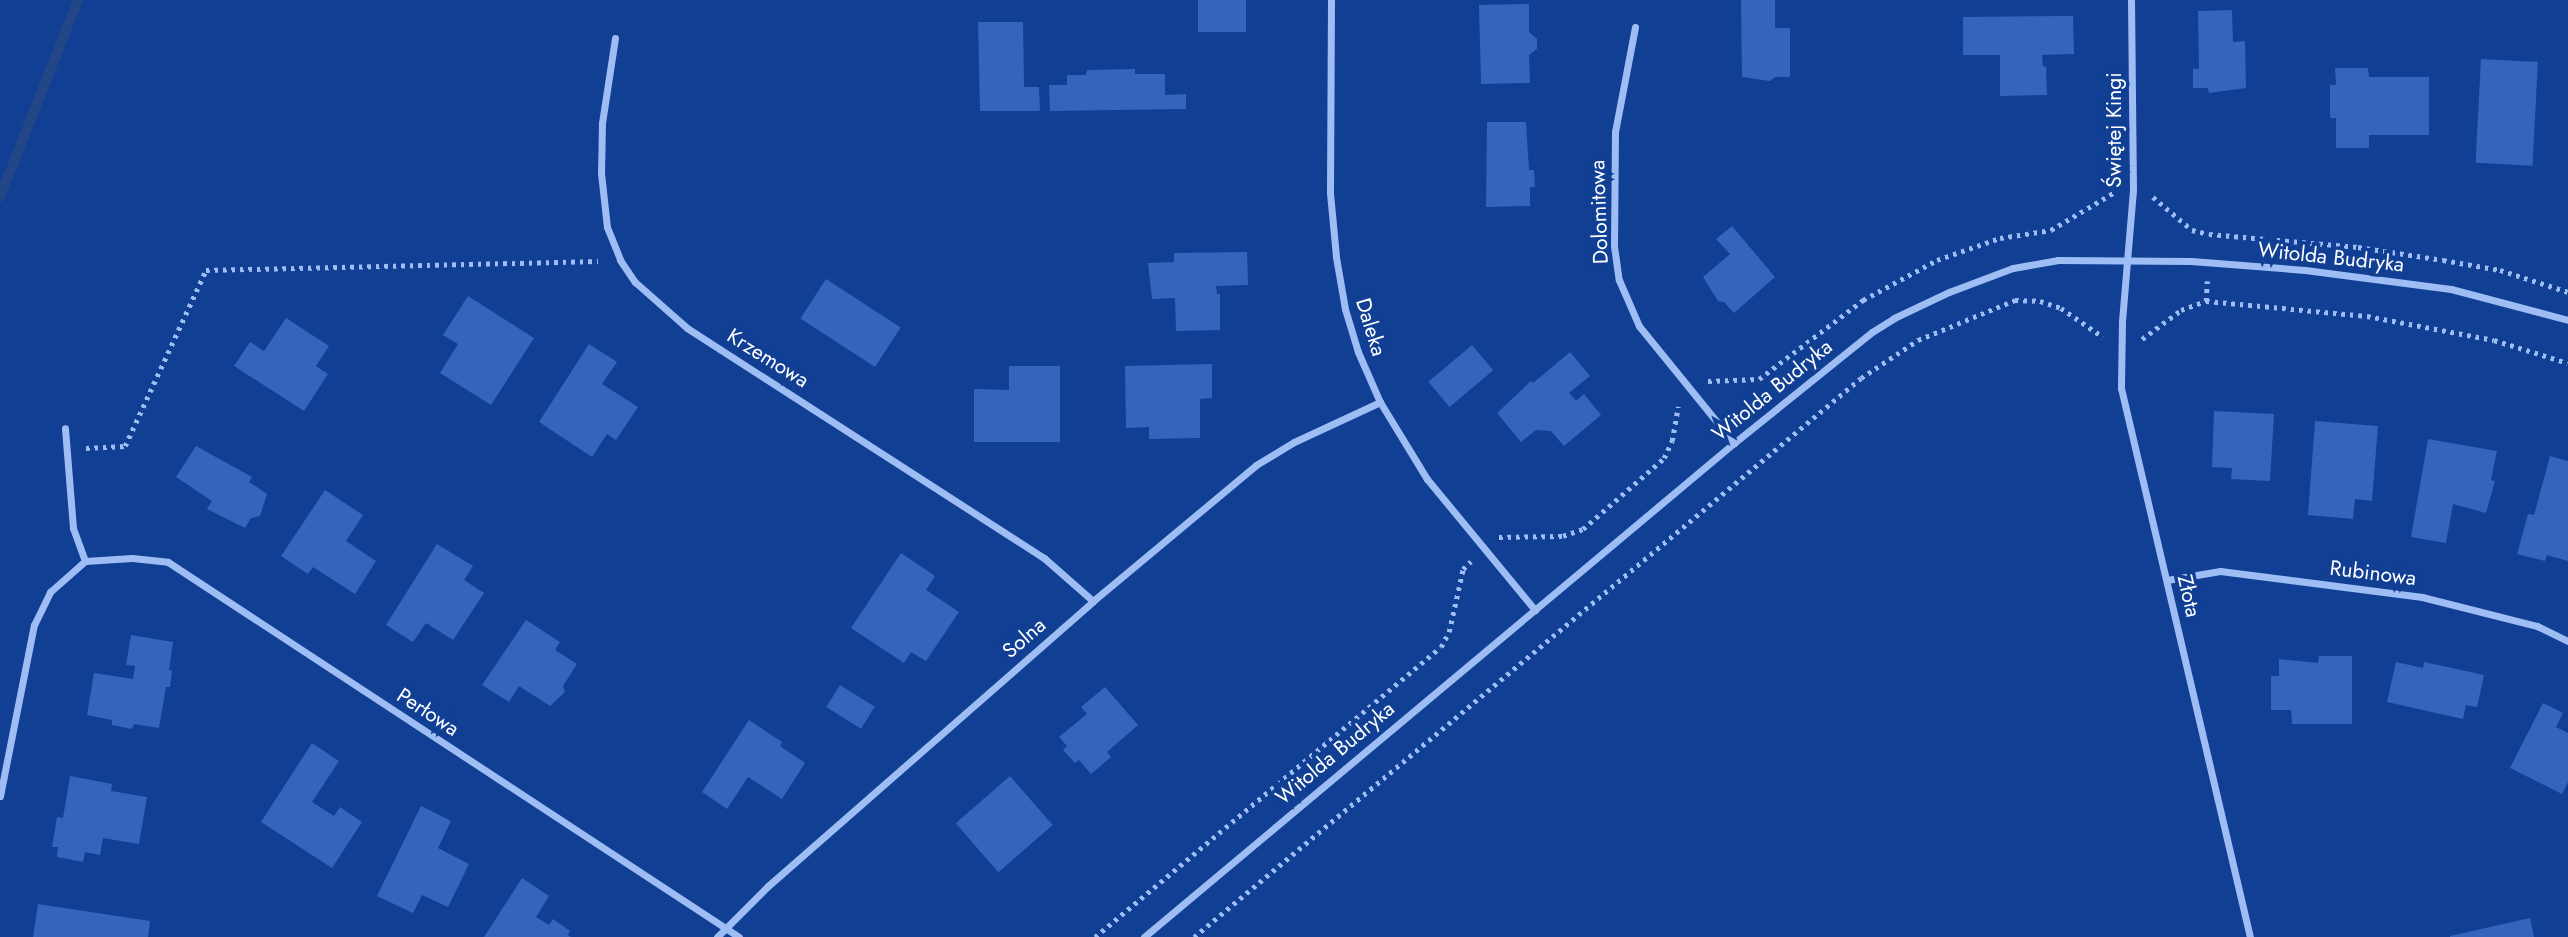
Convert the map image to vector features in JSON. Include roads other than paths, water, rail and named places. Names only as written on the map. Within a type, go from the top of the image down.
[{"type":"street","name":"Daleka","points":[[1331,0],[1330,193],[1336,257],[1345,309],[1358,352],[1380,402],[1427,479],[1535,610]]},
{"type":"street","name":"Świętej Kingi","points":[[2126,260],[2133,190],[2131,0]]},
{"type":"street","name":"Dolomitowa","points":[[1635,27],[1615,132],[1614,246],[1619,281],[1639,326],[1734,443]]},
{"type":"street","name":"Krzemowa","points":[[615,38],[603,123],[601,173],[607,227],[620,260],[653,301],[687,328],[1044,558],[1093,601]]},
{"type":"street","name":"Witolda Budryka","points":[[1144,937],[1734,443],[1872,332],[1921,304],[2013,268],[2058,260],[2126,260],[2305,270],[2451,289],[2568,320]]},
{"type":"street","name":"Złota","points":[[2126,260],[2122,388],[2249,937]]},
{"type":"street","name":"Solna","points":[[717,937],[724,927],[1093,601],[1256,465],[1294,442],[1380,402]]},
{"type":"street","points":[[0,796],[34,625],[50,592],[85,561],[73,528],[65,428]]},
{"type":"street","name":"Perłowa","points":[[85,561],[132,558],[168,562],[739,937]]},
{"type":"street","name":"Rubinowa","points":[[2168,580],[2220,571],[2422,597],[2537,626],[2568,640]]},
{"type":"waterway","points":[[0,197],[78,0]]}]
